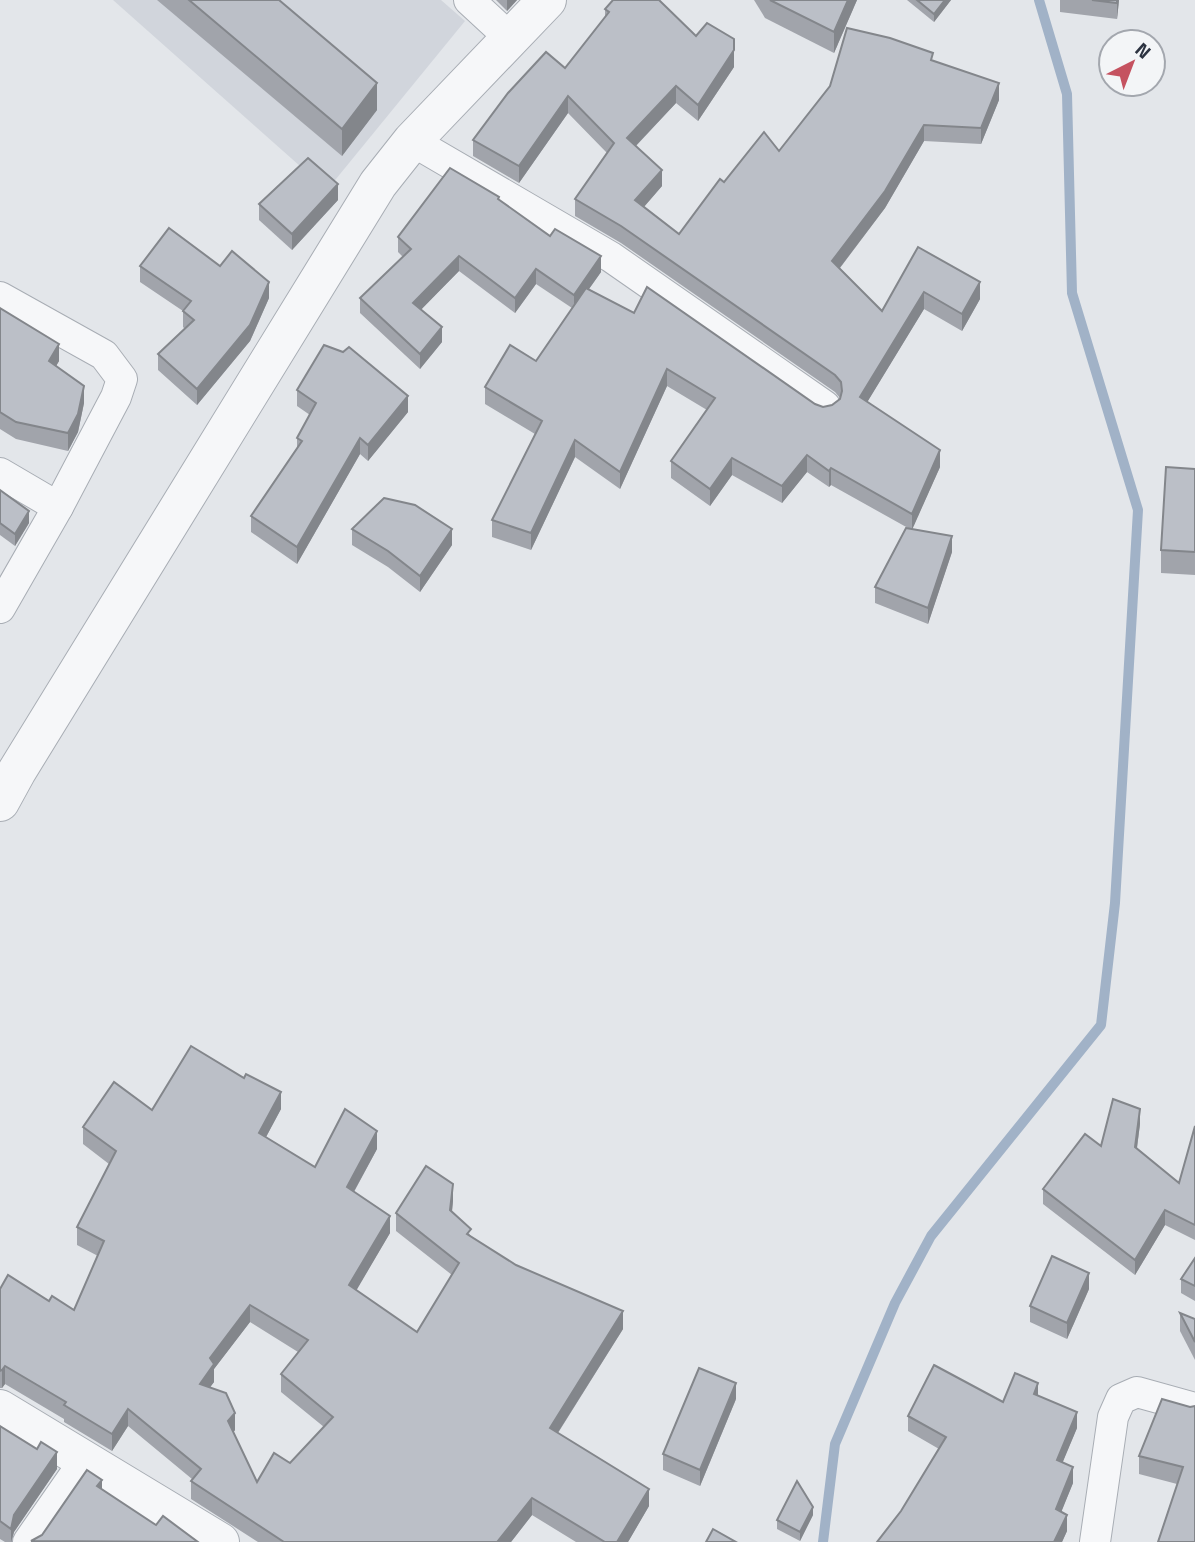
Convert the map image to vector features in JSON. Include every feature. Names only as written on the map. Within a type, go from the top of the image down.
[{"type":"street","points":[[469,0],[509,37]]},
{"type":"street","points":[[0,802],[378,184],[412,141],[547,0]]},
{"type":"street","points":[[412,141],[611,257],[825,406]]},
{"type":"street","points":[[0,297],[104,355],[122,379],[116,397],[58,507],[0,608]]},
{"type":"street","points":[[0,473],[58,507]]},
{"type":"street","points":[[1095,1542],[1112,1417],[1121,1399],[1137,1392],[1195,1408]]},
{"type":"street","points":[[0,1409],[220,1542]]},
{"type":"street","points":[[28,1542],[85,1460]]},
{"type":"shaded area","points":[[113,0],[441,0],[465,21],[327,190]]},
{"type":"building","points":[[189,0],[279,0],[377,83],[342,129]]},
{"type":"building","points":[[613,0],[659,0],[696,36],[707,23],[734,39],[734,50],[698,105],[676,86],[627,138],[662,170],[635,200],[679,234],[720,179],[724,182],[764,132],[779,151],[830,86],[847,28],[890,38],[933,53],[931,60],[999,83],[981,128],[924,125],[885,191],[832,261],[882,311],[918,247],[980,282],[962,314],[924,292],[860,397],[940,450],[912,514],[831,468],[829,471],[807,455],[782,486],[732,458],[710,489],[671,461],[715,398],[667,369],[620,472],[575,440],[531,533],[492,520],[542,421],[485,387],[510,345],[536,361],[586,288],[634,313],[647,287],[815,404],[823,407],[832,405],[840,399],[842,391],[841,382],[835,375],[621,226],[575,199],[614,143],[568,96],[519,166],[473,140],[508,93],[546,52],[565,68],[609,12],[605,9]]},
{"type":"building","points":[[770,0],[848,0],[834,32]]},
{"type":"building","points":[[917,0],[945,0],[934,14]]},
{"type":"building","points":[[1092,0],[1117,0],[1117,3]]},
{"type":"building","points":[[308,158],[338,184],[292,234],[259,204]]},
{"type":"building","points":[[450,168],[499,197],[498,199],[550,236],[555,229],[601,256],[574,295],[536,269],[515,298],[459,256],[413,303],[442,327],[420,354],[360,298],[411,249],[398,237]]},
{"type":"building","points":[[169,228],[220,266],[232,251],[269,282],[250,325],[197,389],[158,354],[194,320],[183,311],[191,301],[140,266]]},
{"type":"building","points":[[0,308],[59,344],[49,361],[84,386],[78,414],[68,433],[16,422],[0,412]]},
{"type":"building","points":[[324,345],[343,352],[349,347],[408,396],[368,445],[360,438],[297,547],[251,516],[302,441],[297,438],[316,403],[297,390]]},
{"type":"building","points":[[1166,467],[1195,469],[1195,552],[1161,550]]},
{"type":"building","points":[[0,490],[29,511],[15,534],[0,523]]},
{"type":"building","points":[[384,498],[415,505],[452,529],[420,576],[388,551],[352,529]]},
{"type":"building","points":[[906,528],[952,536],[928,608],[875,587]]},
{"type":"building","points":[[191,1046],[244,1078],[246,1074],[281,1092],[259,1133],[315,1167],[345,1109],[377,1131],[347,1187],[390,1216],[349,1285],[417,1332],[459,1263],[396,1213],[426,1166],[453,1184],[450,1210],[471,1229],[467,1234],[516,1265],[623,1311],[550,1428],[649,1489],[617,1542],[605,1542],[532,1498],[499,1542],[284,1542],[191,1481],[201,1469],[128,1409],[112,1434],[64,1405],[66,1402],[5,1366],[0,1371],[0,1289],[8,1275],[49,1301],[52,1296],[74,1310],[104,1241],[77,1227],[116,1151],[83,1127],[114,1082],[152,1110]],"holes":[[[250,1305],[308,1340],[281,1374],[333,1417],[290,1463],[274,1453],[257,1482],[228,1421],[235,1413],[226,1393],[200,1384],[214,1364],[210,1358]]]},
{"type":"building","points":[[1113,1099],[1140,1109],[1135,1147],[1179,1183],[1195,1126],[1195,1225],[1165,1210],[1135,1260],[1043,1189],[1085,1134],[1101,1146]]},
{"type":"building","points":[[1052,1256],[1089,1273],[1067,1323],[1030,1306]]},
{"type":"building","points":[[1195,1258],[1195,1286],[1181,1279]]},
{"type":"building","points":[[1180,1313],[1195,1319],[1195,1342]]},
{"type":"building","points":[[934,1365],[1003,1402],[1015,1373],[1038,1383],[1034,1394],[1077,1412],[1057,1460],[1073,1467],[1056,1509],[1067,1515],[1054,1542],[877,1542],[901,1511],[946,1437],[908,1416]]},
{"type":"building","points":[[699,1368],[736,1383],[700,1470],[663,1454]]},
{"type":"building","points":[[1162,1399],[1195,1406],[1195,1542],[1158,1542],[1183,1467],[1139,1456]]},
{"type":"building","points":[[0,1426],[37,1449],[41,1442],[57,1452],[14,1515],[11,1529],[0,1521]]},
{"type":"building","points":[[87,1470],[102,1480],[97,1486],[156,1525],[163,1516],[198,1542],[31,1541],[42,1535]]},
{"type":"building","points":[[797,1481],[813,1507],[800,1532],[777,1520]]},
{"type":"building","points":[[713,1529],[736,1542],[706,1542]]},
{"type":"waterway","points":[[823,1542],[835,1444],[895,1303],[931,1236],[1101,1025],[1115,903],[1138,510],[1072,293],[1067,94],[1039,0]]}]
